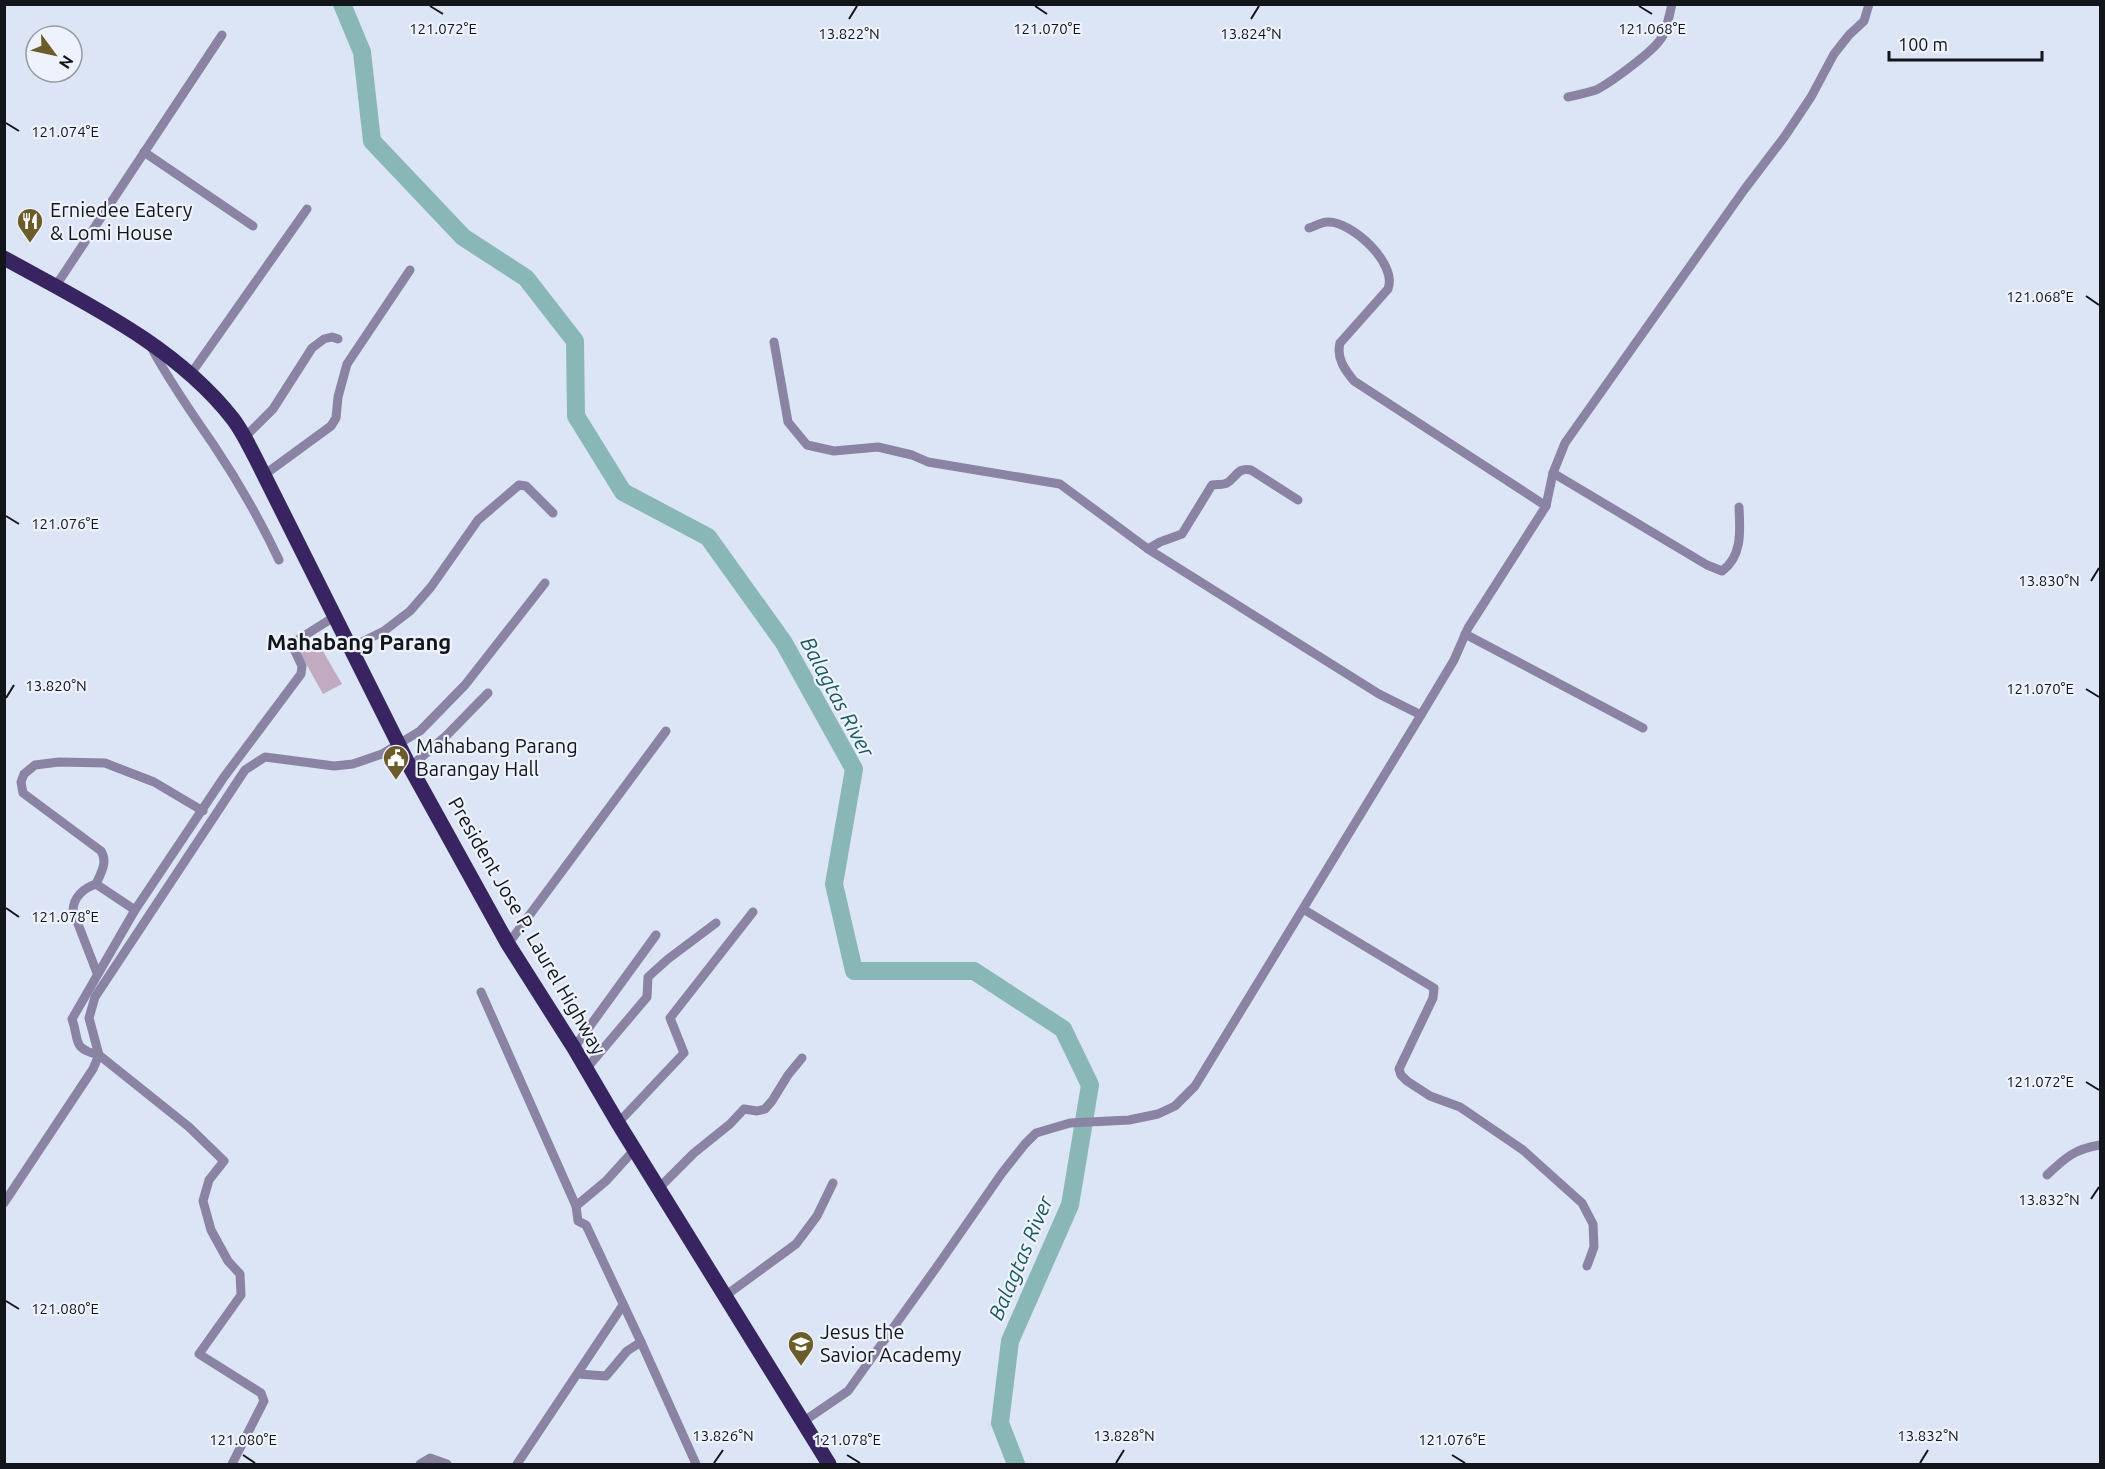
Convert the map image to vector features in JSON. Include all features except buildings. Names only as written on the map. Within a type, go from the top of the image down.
[{"type":"highway","name":"President Jose P. Laurel Highway","points":[[4,258],[148,341],[190,375],[233,419],[245,437],[410,767],[508,944],[829,1464]]},
{"type":"street","points":[[1568,97],[1595,90],[1612,80],[1660,41],[1672,4]]},
{"type":"street","points":[[804,1421],[848,1391],[1002,1173],[1036,1133],[1071,1122],[1129,1120],[1158,1114],[1175,1106],[1195,1086],[1421,716],[1454,660],[1465,634],[1546,506],[1552,473],[1565,443],[1744,189],[1785,136],[1811,97],[1834,54],[1864,21],[1869,4]]},
{"type":"street","points":[[55,287],[222,35]]},
{"type":"street","points":[[144,152],[253,226]]},
{"type":"street","points":[[190,375],[307,209]]},
{"type":"street","points":[[1309,228],[1328,222],[1337,223],[1372,246],[1387,264],[1390,283],[1388,289],[1340,343],[1338,350],[1341,362],[1354,381],[1546,506]]},
{"type":"street","points":[[264,475],[331,426],[336,418],[338,397],[347,364],[410,270]]},
{"type":"street","points":[[245,437],[273,409],[312,348],[324,339],[332,337],[338,339]]},
{"type":"street","points":[[148,341],[174,389],[239,485],[279,560]]},
{"type":"street","points":[[774,342],[788,422],[807,445],[834,451],[878,447],[912,455],[928,462],[1060,484],[1148,549],[1379,694],[1421,716]]},
{"type":"street","points":[[1148,549],[1182,534],[1212,485],[1225,484],[1239,470],[1251,470],[1298,500]]},
{"type":"street","points":[[1552,473],[1707,565],[1722,571],[1734,557],[1739,541],[1738,507]]},
{"type":"street","points":[[350,648],[384,631],[410,611],[431,587],[478,520],[519,485],[526,486],[553,513]]},
{"type":"street","points":[[4,1203],[93,1069],[99,1055],[90,1018],[95,997],[245,770],[265,757],[334,766],[353,765],[382,754],[420,731],[465,685],[545,583]]},
{"type":"street","points":[[232,1464],[264,1401],[261,1393],[199,1354],[241,1295],[240,1274],[228,1261],[211,1230],[203,1201],[209,1179],[224,1161],[189,1127],[99,1055],[87,1052],[76,1042],[72,1019],[135,910],[224,777],[301,674],[302,666],[294,649],[299,639],[334,617]]},
{"type":"street","points":[[1465,634],[1643,728]]},
{"type":"street","points":[[410,767],[446,736],[488,693]]},
{"type":"street","points":[[508,944],[666,731]]},
{"type":"street","points":[[98,973],[73,911],[73,904],[87,887],[96,884],[105,856],[23,793],[21,782],[24,774],[35,765],[59,762],[105,763],[154,782],[202,811]]},
{"type":"street","points":[[96,884],[135,910]]},
{"type":"street","points":[[1303,909],[1434,988],[1433,998],[1399,1069],[1401,1076],[1430,1096],[1460,1107],[1523,1150],[1582,1203],[1593,1224],[1594,1247],[1587,1266]]},
{"type":"street","points":[[618,1124],[684,1053],[670,1018],[753,912]]},
{"type":"street","points":[[586,1069],[647,997],[648,977],[668,958],[716,923]]},
{"type":"street","points":[[574,1048],[656,935]]},
{"type":"street","points":[[481,992],[576,1206],[578,1221],[586,1225],[696,1464]]},
{"type":"street","points":[[659,1188],[694,1153],[730,1124],[744,1109],[757,1111],[765,1109],[802,1058]]},
{"type":"street","points":[[2047,1175],[2067,1156],[2079,1150],[2100,1146]]},
{"type":"street","points":[[576,1206],[606,1181],[635,1149]]},
{"type":"street","points":[[726,1296],[796,1244],[817,1216],[833,1184]]},
{"type":"street","points":[[517,1464],[623,1305]]},
{"type":"street","points":[[578,1374],[606,1376],[627,1351],[641,1342]]},
{"type":"street","points":[[420,1464],[430,1458],[447,1464]]},
{"type":"shaded area","points":[[317,641],[342,684],[323,694],[299,651]]},
{"type":"waterway","name":"Balagtas River","points":[[342,4],[362,52],[372,141],[463,237],[526,278],[575,341],[576,416],[623,492],[708,537],[784,643],[854,769],[834,884],[854,971],[974,971],[1063,1029],[1090,1085],[1070,1205],[1010,1341],[1000,1423],[1016,1464]]},
{"type":"place","name":"Erniedee Eatery & Lomi House","points":[[30,244]]},
{"type":"place","name":"Mahabang Parang Barangay Hall","points":[[396,781]]},
{"type":"place","name":"Jesus the Savior Academy","points":[[801,1367]]},
{"type":"district","name":"Mahabang Parang","points":[[359,642]]}]
